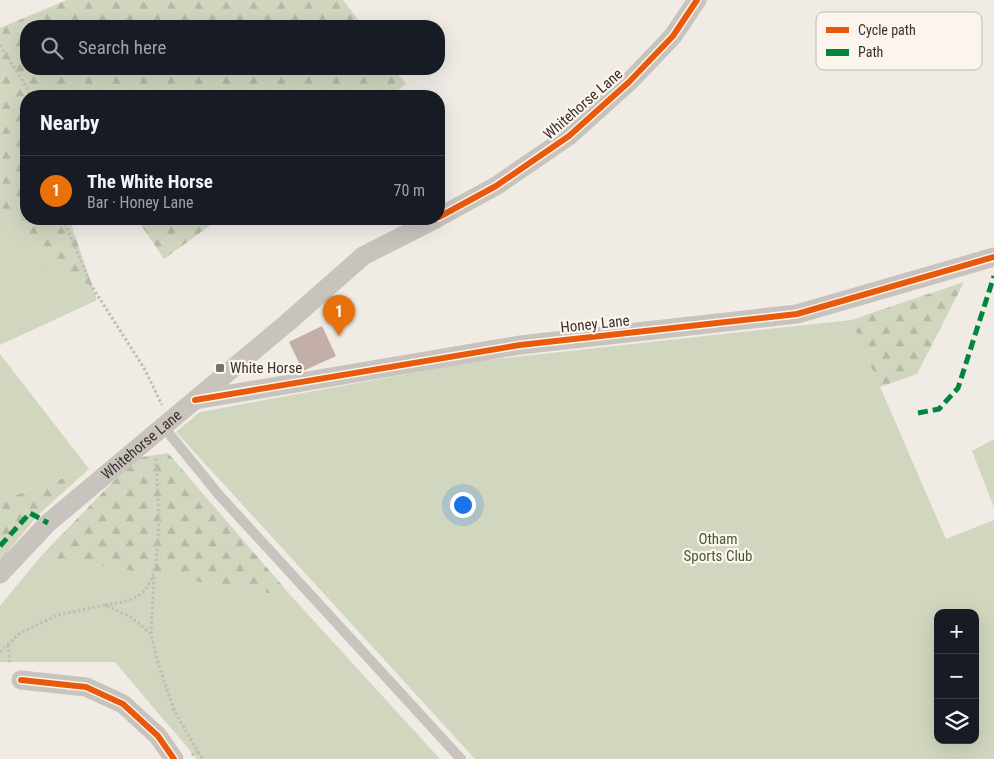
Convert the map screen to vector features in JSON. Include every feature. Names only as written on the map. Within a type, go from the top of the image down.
[{"type":"street","name":"Whitehorse Lane","points":[[445,214],[496,186],[569,136],[629,82],[674,36],[697,0]]},
{"type":"street","name":"Whitehorse Lane","points":[[0,574],[48,523],[363,256],[423,225]]},
{"type":"street","name":"Honey Lane","points":[[195,400],[520,345],[797,314],[994,257]]},
{"type":"street","points":[[16,674],[86,687],[123,704],[181,757]]},
{"type":"lane","points":[[162,426],[219,495],[461,759]]},
{"type":"path","points":[[0,45],[28,90]]},
{"type":"path","points":[[66,225],[91,285],[144,368],[162,426],[158,522],[150,634],[174,710],[203,759]]},
{"type":"path","points":[[0,652],[20,632],[58,615],[125,602],[143,592],[154,574]]},
{"type":"path","points":[[105,605],[131,617],[150,634]]},
{"type":"path","points":[[8,644],[8,658],[16,674]]},
{"type":"path","points":[[181,757],[198,752]]},
{"type":"green space","points":[[67,0],[343,0],[358,20],[20,20],[20,75],[399,75],[406,84],[398,90],[20,90],[20,215],[18,211],[0,217],[0,28]]},
{"type":"green space","points":[[18,211],[20,225],[25,225],[41,260],[97,300],[0,345],[0,217]]},
{"type":"green space","points":[[25,225],[71,225],[97,300],[41,260]]},
{"type":"green space","points":[[141,225],[211,225],[164,259]]},
{"type":"green space","points":[[964,282],[917,374],[880,387],[851,320]]},
{"type":"green space","name":"Otham Sports Club","points":[[851,320],[946,539],[994,520],[994,759],[475,759],[176,432],[200,412],[478,361]]},
{"type":"green space","points":[[0,354],[89,469],[6,498],[0,495]]},
{"type":"green space","points":[[994,439],[994,507],[972,451]]},
{"type":"green space","points":[[168,453],[292,597],[41,556],[136,458]]},
{"type":"green space","points":[[89,469],[38,515],[0,561],[0,495],[7,498]]},
{"type":"green space","points":[[41,556],[292,597],[440,759],[197,759],[115,662],[0,662],[0,606]]},
{"type":"building","points":[[322,326],[336,356],[303,371],[289,342]]},
{"type":"marked path","points":[[918,413],[939,409],[958,388],[994,276]]},
{"type":"marked path","points":[[0,546],[30,513],[48,523]]},
{"type":"cycle path","points":[[445,214],[496,186],[569,136],[629,82],[673,36],[697,0]]},
{"type":"cycle path","points":[[195,400],[520,345],[797,314],[994,257]]},
{"type":"cycle path","points":[[21,680],[86,687],[123,704],[158,736],[174,759]]},
{"type":"place","name":"The White Horse","points":[[339,336]]},
{"type":"place","name":"White Horse","points":[[220,368]]}]
